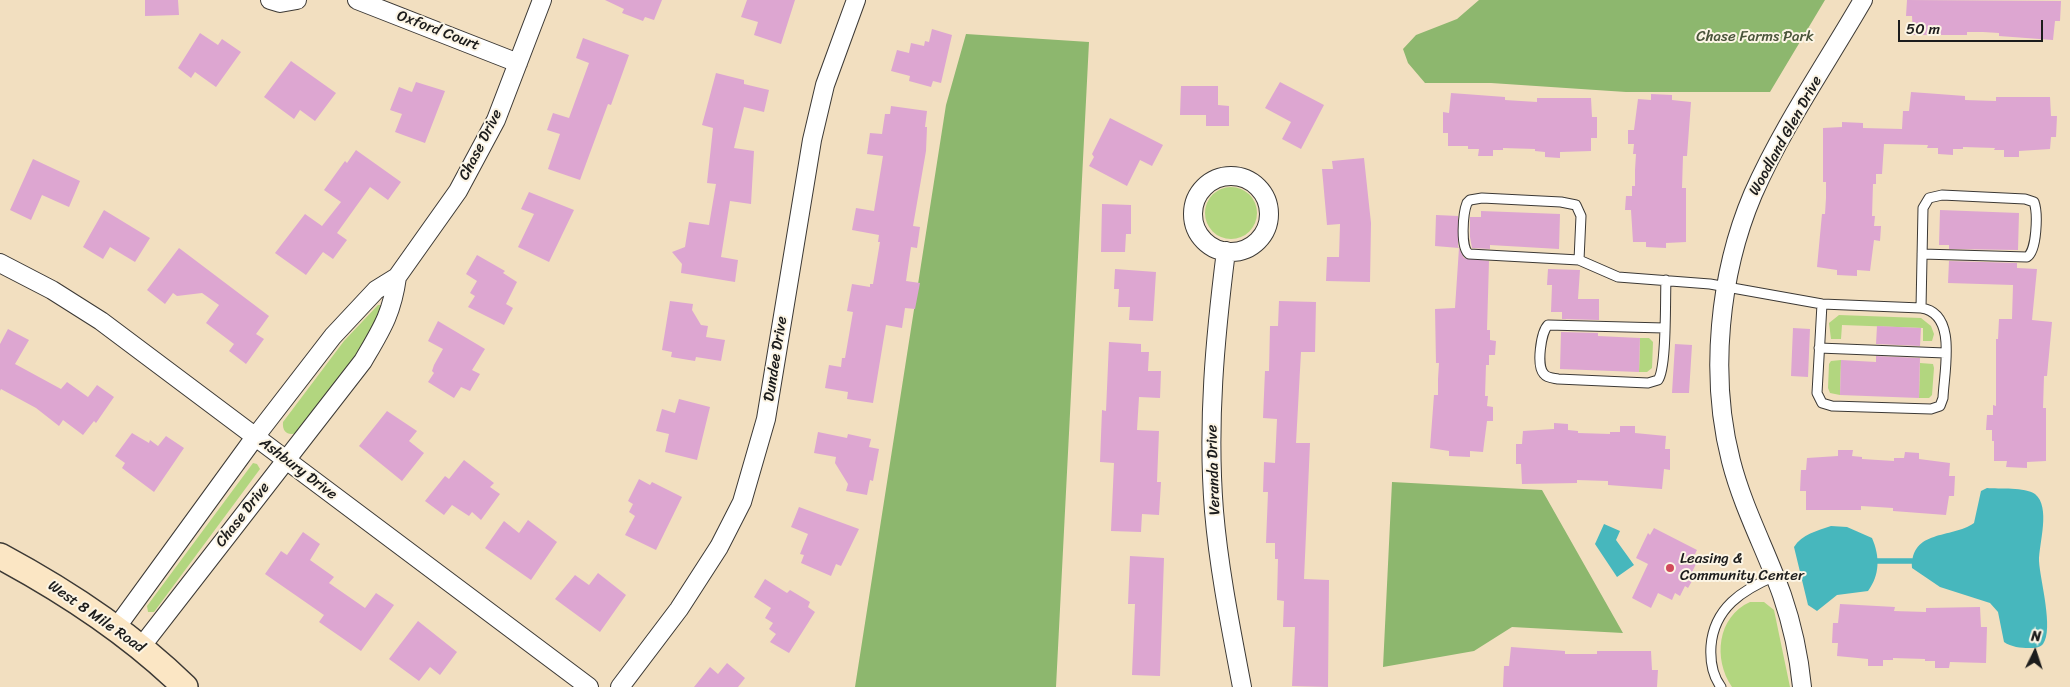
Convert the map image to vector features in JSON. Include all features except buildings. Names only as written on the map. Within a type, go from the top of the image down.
[{"type":"main road","name":"West 8 Mile Road","points":[[0,556],[66,594],[116,628],[141,647],[185,687]]},
{"type":"street","points":[[270,0],[280,3],[297,0]]},
{"type":"street","name":"Oxford Court","points":[[357,0],[518,63]]},
{"type":"street","name":"Chase Drive","points":[[116,628],[255,437],[332,336],[376,290],[397,277],[458,191],[496,120],[542,0]]},
{"type":"street","name":"Dundee Drive","points":[[620,687],[679,609],[719,547],[742,502],[766,419],[812,140],[825,85],[856,0]]},
{"type":"street","name":"Woodland Glen Drive","points":[[1802,687],[1796,648],[1775,576],[1738,486],[1726,434],[1720,367],[1722,328],[1727,287],[1738,238],[1754,194],[1788,126],[1862,0]]},
{"type":"street","points":[[1226,176],[1237,176],[1256,185],[1262,193],[1267,201],[1268,220],[1260,238],[1253,245],[1242,250],[1226,251],[1209,245],[1201,237],[1193,216],[1194,204],[1206,185],[1226,176]]},
{"type":"street","name":"Veranda Drive","points":[[1226,251],[1212,378],[1214,511],[1222,573],[1242,687]]},
{"type":"street","name":"Ashbury Drive","points":[[0,263],[52,290],[101,321],[590,687]]},
{"type":"street","name":"Chase Drive","points":[[141,647],[363,361],[386,321],[393,302],[397,277]]},
{"type":"lane","points":[[1921,308],[1922,254],[1924,208],[1928,198],[1935,195],[2025,199],[2034,202],[2036,213],[2034,247],[2031,254],[2027,257],[1922,254]]},
{"type":"lane","points":[[1579,260],[1581,216],[1576,205],[1561,202],[1482,198],[1470,200],[1467,203],[1463,244],[1466,252],[1469,254],[1579,260],[1610,275],[1727,287],[1822,304],[1921,308],[1936,314],[1946,329],[1943,398],[1940,406],[1936,408],[1832,406],[1822,403],[1817,393],[1822,304]]},
{"type":"lane","points":[[1664,328],[1548,324],[1542,335],[1541,370],[1544,375],[1558,379],[1653,382],[1658,380],[1662,372],[1664,328],[1666,280]]},
{"type":"lane","points":[[1819,348],[1945,353]]},
{"type":"lane","points":[[1721,687],[1712,670],[1710,656],[1712,638],[1718,618],[1730,602],[1775,576]]},
{"type":"green space","name":"Chase Farms Park","points":[[1479,0],[1825,0],[1770,92],[1626,92],[1491,83],[1425,83],[1408,63],[1403,49],[1416,35],[1457,19]]},
{"type":"green space","points":[[966,34],[1089,42],[1056,687],[855,687],[946,105]]},
{"type":"green space","points":[[1226,187],[1236,187],[1245,191],[1253,199],[1257,213],[1253,227],[1245,235],[1236,239],[1226,239],[1217,235],[1209,227],[1205,218],[1205,208],[1209,199],[1217,191]]},
{"type":"green space","points":[[378,305],[382,305],[383,308],[358,352],[297,433],[291,434],[286,432],[283,422],[344,341]]},
{"type":"green space","points":[[1839,315],[1921,318],[1931,326],[1934,334],[1932,341],[1923,341],[1923,328],[1842,325],[1841,339],[1831,339],[1829,323]]},
{"type":"green space","points":[[1640,338],[1649,338],[1653,342],[1652,368],[1647,372],[1639,372]]},
{"type":"green space","points":[[1841,360],[1840,395],[1830,393],[1828,388],[1829,364],[1831,361]]},
{"type":"green space","points":[[1920,363],[1933,364],[1932,395],[1929,398],[1919,398]]},
{"type":"green space","points":[[253,463],[257,464],[260,469],[154,612],[148,612],[147,606]]},
{"type":"green space","points":[[1392,482],[1542,490],[1623,633],[1512,627],[1474,651],[1383,667]]},
{"type":"green space","points":[[1750,602],[1764,602],[1774,610],[1790,687],[1732,687],[1726,676],[1721,652],[1725,628],[1739,609]]},
{"type":"water","points":[[1987,488],[2019,489],[2035,494],[2040,500],[2043,526],[2039,561],[2047,627],[2046,637],[2043,644],[2039,647],[2019,647],[2004,642],[1998,612],[1990,603],[1940,587],[1912,568],[1913,556],[1918,547],[1925,541],[1965,528],[1974,523],[1981,491]]},
{"type":"water","points":[[1604,524],[1620,531],[1616,540],[1634,565],[1617,577],[1595,544]]},
{"type":"water","points":[[1831,526],[1847,527],[1872,538],[1877,558],[1877,572],[1868,591],[1837,595],[1817,611],[1808,605],[1794,547],[1806,536]]},
{"type":"waterway","points":[[1877,561],[1912,561]]},
{"type":"place","name":"Leasing & Community Center","points":[[1670,568]]}]
